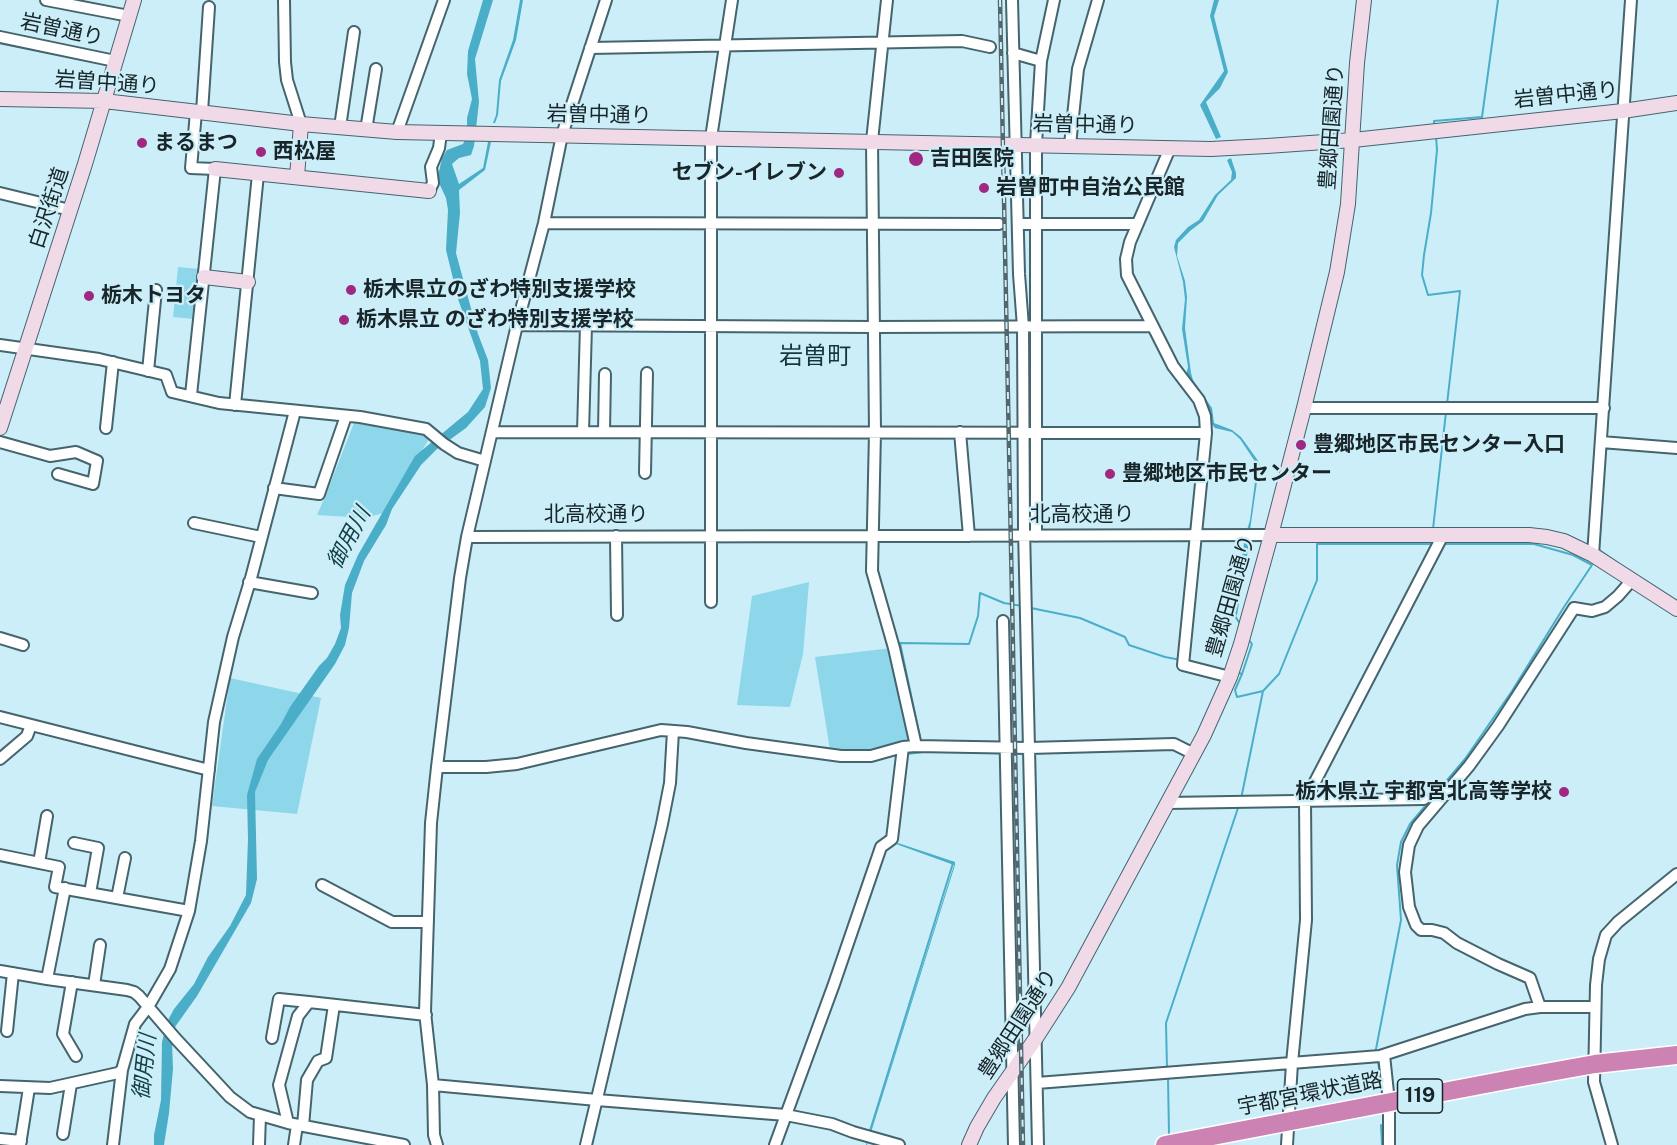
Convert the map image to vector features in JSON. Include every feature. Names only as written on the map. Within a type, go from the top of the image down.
[{"type":"highway","name":"宇都宮環状道路","points":[[1224,1145],[1287,1133],[1389,1108],[1677,1055]]},
{"type":"highway","name":"宇都宮環状道路","points":[[1595,1070],[1677,1067]]},
{"type":"highway","name":"宇都宮環状道路","points":[[1164,1145],[1287,1133]]},
{"type":"street","points":[[46,0],[129,16]]},
{"type":"street","name":"白沢街道","points":[[0,428],[134,0]]},
{"type":"street","points":[[284,0],[287,80],[301,124],[297,177]]},
{"type":"street","points":[[397,132],[444,0]]},
{"type":"street","points":[[437,1145],[434,1135],[433,1085],[426,1015],[431,823],[460,578],[467,537],[517,325],[544,223],[561,135],[606,0]]},
{"type":"street","points":[[711,602],[711,138],[732,0]]},
{"type":"street","points":[[887,0],[873,141],[873,571],[894,648],[916,746]]},
{"type":"street","points":[[1012,0],[1019,274],[1023,327],[1024,432],[1030,536],[1029,748],[1038,1145]]},
{"type":"street","points":[[1030,536],[1037,432],[1036,144],[1041,61],[1054,0]]},
{"type":"street","points":[[1070,145],[1078,69],[1098,0]]},
{"type":"street","name":"豊郷田園通り","points":[[969,1145],[985,1113],[1068,988],[1194,754],[1230,677],[1271,535],[1337,272],[1348,204],[1357,63],[1364,0]]},
{"type":"street","points":[[1593,555],[1631,0]]},
{"type":"street","points":[[209,7],[191,168],[429,191],[432,183],[431,167],[439,148],[441,133]]},
{"type":"street","points":[[340,128],[354,32]]},
{"type":"street","name":"岩曽通り","points":[[0,37],[115,62]]},
{"type":"street","points":[[590,48],[962,41],[990,47]]},
{"type":"street","points":[[1013,53],[1041,61]]},
{"type":"street","points":[[366,129],[376,69]]},
{"type":"street","name":"岩曽中通り","points":[[0,99],[104,100],[301,124],[397,132],[1211,149],[1353,140],[1623,111],[1677,103]]},
{"type":"street","points":[[1170,148],[1130,242],[1126,259],[1127,275],[1173,366],[1199,400],[1205,416],[1206,433],[1183,665],[1230,677]]},
{"type":"street","points":[[191,395],[215,169]]},
{"type":"street","points":[[236,405],[258,174]]},
{"type":"street","points":[[0,194],[70,210]]},
{"type":"street","points":[[544,223],[999,224]]},
{"type":"street","points":[[1018,224],[1137,224]]},
{"type":"street","points":[[204,277],[248,282]]},
{"type":"street","points":[[148,371],[156,290]]},
{"type":"street","points":[[517,325],[1152,326]]},
{"type":"street","points":[[583,432],[586,326]]},
{"type":"street","points":[[0,345],[99,359],[166,375],[172,392],[219,403],[346,416],[426,429],[458,453],[485,461]]},
{"type":"street","points":[[106,428],[113,362]]},
{"type":"street","points":[[645,473],[647,373]]},
{"type":"street","points":[[604,432],[605,374]]},
{"type":"street","points":[[1304,408],[1604,408]]},
{"type":"street","points":[[113,1145],[122,1070],[135,1024],[148,1007],[170,969],[189,911],[201,841],[214,722],[233,637],[295,411]]},
{"type":"street","points":[[274,488],[320,494],[346,416]]},
{"type":"street","points":[[492,432],[1206,433]]},
{"type":"street","points":[[960,432],[969,536]]},
{"type":"street","points":[[0,442],[50,456],[76,452],[97,461],[93,484],[58,474]]},
{"type":"street","points":[[1601,442],[1677,448]]},
{"type":"street","points":[[194,523],[261,537]]},
{"type":"street","points":[[1287,1133],[1306,920],[1305,801],[1443,535]]},
{"type":"street","name":"北高校通り","points":[[467,537],[1529,535],[1564,541],[1593,555],[1677,609]]},
{"type":"street","points":[[616,536],[617,615]]},
{"type":"street","points":[[1540,1007],[1530,978],[1457,943],[1444,933],[1421,930],[1416,925],[1409,907],[1405,872],[1409,845],[1418,826],[1469,766],[1498,726],[1574,608],[1592,611],[1605,608],[1632,580]]},
{"type":"street","points":[[249,582],[312,593]]},
{"type":"street","points":[[1003,621],[1014,1145]]},
{"type":"street","points":[[0,638],[23,645]]},
{"type":"street","points":[[0,717],[209,770]]},
{"type":"street","points":[[0,759],[27,736],[31,725]]},
{"type":"street","points":[[437,767],[486,767],[517,764],[661,730],[841,756],[871,756],[903,747],[916,746],[1029,748],[1174,744],[1194,754]]},
{"type":"street","points":[[586,1145],[662,824],[670,783],[673,731]]},
{"type":"street","points":[[775,1145],[881,847],[892,839],[903,747]]},
{"type":"street","points":[[1167,803],[1424,799]]},
{"type":"street","points":[[39,862],[47,816]]},
{"type":"street","points":[[74,843],[98,848],[90,893]]},
{"type":"street","points":[[0,855],[59,867],[55,886],[189,911]]},
{"type":"street","points":[[117,898],[125,858]]},
{"type":"street","points":[[1612,1145],[1594,1082],[1595,1007],[1599,959],[1606,935],[1618,922],[1677,874]]},
{"type":"street","points":[[322,885],[392,922],[428,922]]},
{"type":"street","points":[[47,979],[65,888]]},
{"type":"street","points":[[94,985],[100,945]]},
{"type":"street","points":[[0,971],[127,990],[140,996],[230,1097],[250,1112],[296,1124],[404,1145]]},
{"type":"street","points":[[7,1031],[13,973]]},
{"type":"street","points":[[72,982],[63,1034],[76,1056]]},
{"type":"street","points":[[272,1038],[279,999],[426,1015]]},
{"type":"street","points":[[296,1124],[279,1085],[298,1016],[309,1002]]},
{"type":"street","points":[[294,1145],[296,1124],[307,1080],[318,1061],[326,1059],[334,1005]]},
{"type":"street","points":[[1037,1083],[1384,1055],[1525,1009],[1595,1007]]},
{"type":"street","points":[[1384,1055],[1389,1108],[1389,1145]]},
{"type":"street","points":[[0,1086],[50,1088],[118,1073],[122,1070]]},
{"type":"street","points":[[63,1134],[72,1084]]},
{"type":"street","points":[[433,1085],[597,1101],[786,1115],[832,1124],[899,1145]]},
{"type":"street","points":[[0,1139],[20,1143],[29,1088]]},
{"type":"street","points":[[259,1145],[260,1115]]},
{"type":"shaded area","points":[[483,0],[493,0],[475,59],[479,102],[474,146],[471,155],[459,158],[452,164],[459,184],[483,168],[488,142],[491,142],[485,170],[459,190],[460,213],[456,253],[478,334],[488,360],[491,388],[485,407],[466,428],[437,449],[421,465],[392,509],[386,525],[364,561],[352,593],[345,645],[335,664],[268,760],[255,792],[257,879],[251,903],[197,996],[175,1027],[172,1042],[173,1069],[169,1113],[164,1145],[154,1145],[161,1100],[162,1042],[167,1022],[174,1009],[194,984],[208,957],[230,926],[246,895],[247,795],[257,759],[290,707],[335,644],[341,628],[340,615],[345,585],[358,555],[415,456],[468,412],[483,389],[480,361],[458,299],[446,250],[448,210],[438,176],[442,158],[447,150],[463,144],[467,136],[467,118],[472,99],[467,74],[468,51]]},
{"type":"shaded area","points":[[520,0],[523,0],[516,40],[501,81],[498,115],[493,123],[496,115],[499,80],[513,40]]},
{"type":"shaded area","points":[[1214,0],[1219,0],[1214,16],[1228,72],[1220,88],[1206,102],[1221,137],[1216,139],[1200,105],[1224,71],[1210,16]]},
{"type":"shaded area","points":[[1231,158],[1236,178],[1218,195],[1203,221],[1178,243],[1177,256],[1185,281],[1187,297],[1185,328],[1193,380],[1212,408],[1214,423],[1232,430],[1241,437],[1259,462],[1260,470],[1250,530],[1247,530],[1258,470],[1240,439],[1232,432],[1215,428],[1210,422],[1208,407],[1186,375],[1188,367],[1182,329],[1185,299],[1174,247],[1176,240],[1188,227],[1199,220],[1215,195],[1231,180],[1232,172],[1227,160]]},
{"type":"shaded area","points":[[178,267],[199,269],[194,319],[173,317]]},
{"type":"shaded area","points":[[354,423],[419,433],[429,439],[383,513],[366,518],[317,515],[325,497]]},
{"type":"shaded area","points":[[1244,543],[1249,544],[1237,615],[1234,617]]},
{"type":"shaded area","points":[[809,582],[803,654],[790,707],[737,705],[752,596]]},
{"type":"shaded area","points":[[892,648],[911,740],[874,751],[852,753],[830,750],[815,657]]},
{"type":"shaded area","points":[[230,678],[321,698],[297,814],[212,806]]},
{"type":"shaded area","points":[[896,844],[955,862],[955,865],[866,1145],[954,865]]},
{"type":"waterway","points":[[1434,128],[1434,121],[1482,117],[1498,0]]},
{"type":"waterway","points":[[1436,136],[1437,150],[1431,213],[1422,275],[1428,295],[1460,291],[1447,404]]},
{"type":"waterway","points":[[1433,529],[1446,412]]},
{"type":"waterway","points":[[1263,691],[1279,674],[1317,580],[1317,544],[1433,544]]},
{"type":"waterway","points":[[1376,1049],[1401,920],[1397,865],[1401,842],[1410,824],[1465,759],[1512,691],[1592,565],[1573,555],[1534,544],[1442,544]]},
{"type":"waterway","points":[[1598,549],[1625,568]]},
{"type":"waterway","points":[[921,742],[900,643],[969,644],[978,616],[980,593],[1004,603],[1022,606]]},
{"type":"waterway","points":[[1031,608],[1080,618],[1125,637],[1129,645],[1181,660]]},
{"type":"waterway","points":[[1236,613],[1235,616],[1240,624]]},
{"type":"waterway","points":[[1242,674],[1252,644],[1249,640]]},
{"type":"waterway","points":[[1216,668],[1224,670]]},
{"type":"waterway","points":[[1239,673],[1242,674],[1235,690],[1237,697],[1263,691],[1241,799]]},
{"type":"waterway","points":[[907,754],[923,752],[923,750]]},
{"type":"waterway","points":[[1167,1069],[1166,1023],[1239,805]]},
{"type":"waterway","points":[[869,1134],[952,862]]},
{"type":"waterway","points":[[1387,1048],[1482,1018]]},
{"type":"waterway","points":[[1378,1061],[1382,1093]]},
{"type":"waterway","points":[[1168,1078],[1169,1134]]},
{"type":"waterway","points":[[1381,1125],[1382,1145]]},
{"type":"railway","points":[[1000,0],[1023,1145]]},
{"type":"place","name":"まるまつ","points":[[142,143]]},
{"type":"place","name":"西松屋","points":[[261,152]]},
{"type":"place","name":"吉田医院","points":[[916,159]]},
{"type":"place","name":"セブン-イレブン","points":[[839,173]]},
{"type":"place","name":"岩曽町中自治公民館","points":[[984,188]]},
{"type":"place","name":"栃木県立のざわ特別支援学校","points":[[351,290]]},
{"type":"place","name":"栃木トヨタ","points":[[89,296]]},
{"type":"place","name":"栃木県立 のざわ特別支援学校","points":[[344,320]]},
{"type":"place","name":"豊郷地区市民センター入口","points":[[1301,445]]},
{"type":"place","name":"豊郷地区市民センター","points":[[1110,474]]},
{"type":"place","name":"栃木県立 宇都宮北高等学校","points":[[1564,792]]},
{"type":"district","name":"岩曽町","points":[[815,357]]},
{"type":"water label","name":"御用川","points":[[349,538]]},
{"type":"water label","name":"御用川","points":[[145,1067]]}]
